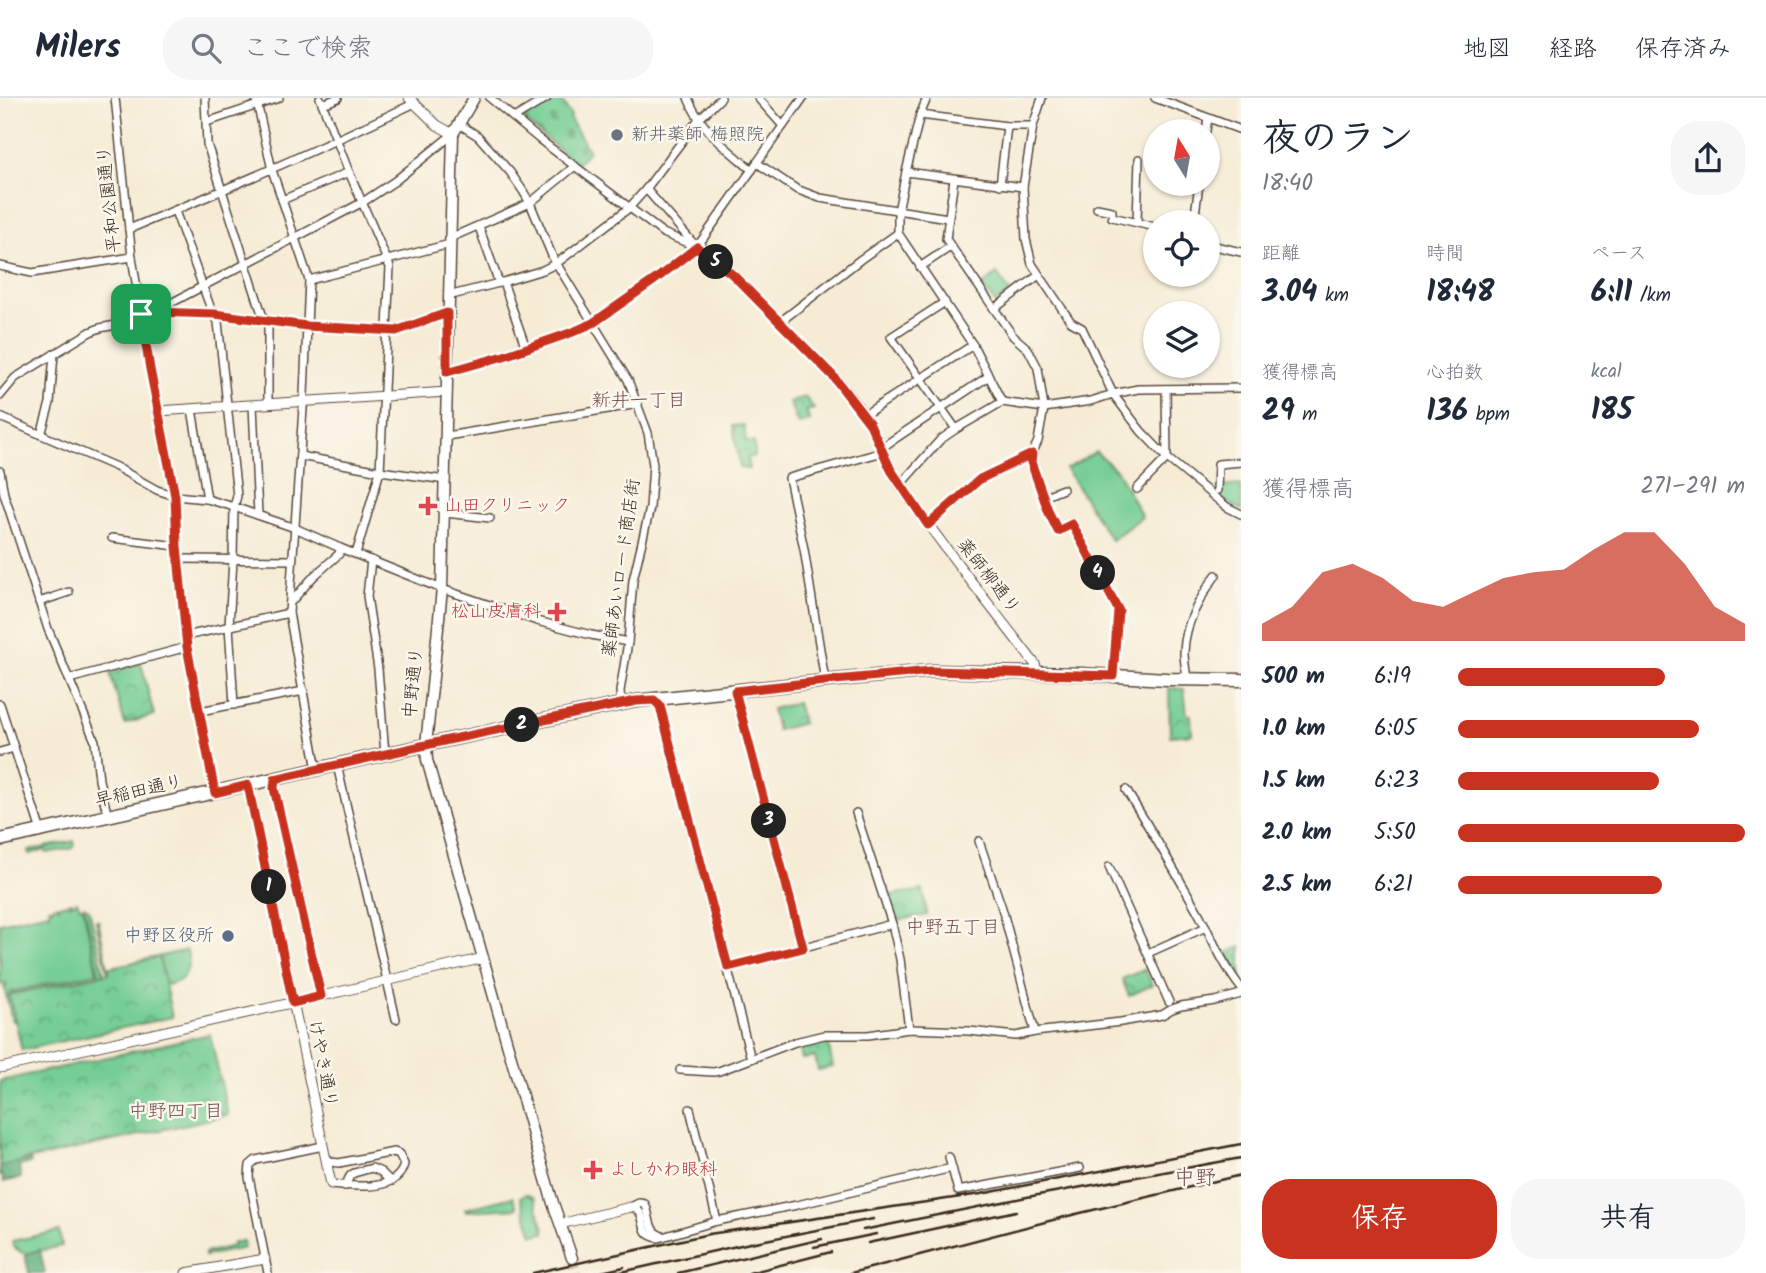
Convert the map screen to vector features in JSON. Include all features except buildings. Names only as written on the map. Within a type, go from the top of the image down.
[{"type":"main road","name":"中野通り","points":[[474,98],[456,129],[447,313],[447,436],[442,589],[426,745],[427,760],[552,1203],[572,1258]]},
{"type":"main road","name":"早稲田通り","points":[[0,841],[621,704],[931,671],[1241,680]]},
{"type":"street","name":"平和公園通り","points":[[115,98],[141,317],[175,496],[187,647],[215,793]]},
{"type":"street","points":[[205,98],[207,144],[266,321],[268,404]]},
{"type":"street","points":[[207,122],[257,101],[279,98]]},
{"type":"street","points":[[338,98],[321,101],[390,267],[380,471],[356,554]]},
{"type":"street","points":[[490,98],[539,139],[663,233],[697,247]]},
{"type":"street","points":[[514,118],[547,98]]},
{"type":"street","points":[[688,98],[698,120],[722,146],[796,189],[820,198],[948,218]]},
{"type":"street","points":[[448,296],[501,283],[557,263],[629,208],[698,120],[720,98]]},
{"type":"street","points":[[758,98],[783,126]]},
{"type":"street","points":[[447,372],[542,343],[593,323],[656,279],[697,247],[803,98]]},
{"type":"street","points":[[928,98],[920,116],[906,172],[898,211],[898,233],[973,345],[1002,402]]},
{"type":"street","points":[[1042,98],[1033,126],[1023,187],[1030,259],[1071,322],[1082,328],[1113,394],[1141,431],[1167,458],[1227,507],[1241,514]]},
{"type":"street","points":[[1155,98],[1241,130]]},
{"type":"street","points":[[257,101],[272,170],[309,280],[289,613],[317,770]]},
{"type":"street","points":[[129,229],[337,141],[412,101],[437,125],[456,129]]},
{"type":"street","points":[[920,116],[1007,126],[1033,126]]},
{"type":"street","points":[[1000,185],[1007,126]]},
{"type":"street","points":[[0,396],[15,378],[89,332],[154,312],[363,202],[395,181],[456,129]]},
{"type":"street","name":"薬師あいロード商店街","points":[[456,129],[478,136],[510,172],[530,203],[553,258],[628,380],[648,433],[653,465],[650,508],[633,580],[628,642],[620,691],[621,704]]},
{"type":"street","points":[[1137,222],[1139,159]]},
{"type":"street","points":[[309,280],[450,241],[530,203],[575,166]]},
{"type":"street","points":[[282,200],[349,172]]},
{"type":"street","points":[[906,172],[1023,187]]},
{"type":"street","points":[[954,179],[946,239],[1013,335],[1028,349],[1038,368],[1044,408],[1031,462],[1058,531],[1072,524],[1119,611],[1113,676]]},
{"type":"street","points":[[646,189],[697,247]]},
{"type":"street","points":[[1097,208],[1112,211],[1112,218],[1143,224]]},
{"type":"street","points":[[175,211],[218,322],[237,496],[234,507],[229,626],[234,705]]},
{"type":"street","points":[[479,227],[526,348]]},
{"type":"street","points":[[780,322],[898,233]]},
{"type":"street","name":"薬師柳通り","points":[[697,247],[729,271],[833,376],[870,424],[900,485],[1035,664],[1038,674]]},
{"type":"street","points":[[920,267],[950,247]]},
{"type":"street","points":[[1220,247],[1241,252]]},
{"type":"street","points":[[0,266],[32,273],[132,257]]},
{"type":"street","points":[[994,309],[1039,275]]},
{"type":"street","points":[[945,302],[891,337],[956,429]]},
{"type":"street","points":[[154,312],[215,314],[307,326],[388,331],[396,331],[447,313]]},
{"type":"street","points":[[864,415],[973,345]]},
{"type":"street","points":[[41,435],[50,403],[54,354]]},
{"type":"street","points":[[825,681],[804,549],[789,478],[882,450],[989,376]]},
{"type":"street","points":[[1137,489],[1167,458],[1166,388]]},
{"type":"street","points":[[900,485],[940,440],[1002,402],[1044,408],[1091,401],[1138,389],[1241,388]]},
{"type":"street","points":[[158,411],[447,393]]},
{"type":"street","points":[[447,436],[638,404]]},
{"type":"street","points":[[253,405],[258,515]]},
{"type":"street","points":[[192,409],[206,499]]},
{"type":"street","points":[[0,417],[117,467],[157,490],[175,496],[206,499],[258,515],[442,589],[537,621],[628,642]]},
{"type":"street","points":[[928,525],[980,479],[1032,454]]},
{"type":"street","points":[[300,456],[446,480]]},
{"type":"street","points":[[1217,490],[1217,464],[1241,462]]},
{"type":"street","points":[[0,471],[2,495],[48,629],[95,741],[99,780],[108,817]]},
{"type":"street","points":[[1043,497],[1063,489]]},
{"type":"street","points":[[445,513],[490,518]]},
{"type":"street","points":[[638,524],[647,526]]},
{"type":"street","points":[[112,538],[177,546]]},
{"type":"street","points":[[290,603],[314,576],[339,554],[340,548]]},
{"type":"street","points":[[178,559],[292,560]]},
{"type":"street","points":[[371,560],[367,596],[378,669],[385,754]]},
{"type":"street","points":[[1187,679],[1185,644],[1191,617],[1216,575]]},
{"type":"street","points":[[39,602],[69,592]]},
{"type":"street","points":[[186,636],[289,613]]},
{"type":"street","points":[[69,680],[187,647]]},
{"type":"street","points":[[200,711],[303,691]]},
{"type":"street","points":[[735,691],[803,948]]},
{"type":"street","points":[[654,700],[660,706],[751,1059]]},
{"type":"street","points":[[0,704],[41,831]]},
{"type":"street","points":[[0,752],[14,748]]},
{"type":"street","points":[[337,765],[396,1019]]},
{"type":"street","points":[[275,779],[274,788],[321,996]]},
{"type":"street","name":"けやき通り","points":[[248,785],[331,1184]]},
{"type":"street","points":[[1126,790],[1159,842],[1227,968],[1241,988]]},
{"type":"street","points":[[856,813],[892,924],[900,958],[909,1029]]},
{"type":"street","points":[[979,841],[1002,908],[1035,1032]]},
{"type":"street","points":[[1109,867],[1169,1002]]},
{"type":"street","points":[[728,967],[892,924]]},
{"type":"street","points":[[1147,953],[1206,927]]},
{"type":"street","points":[[0,1068],[484,958]]},
{"type":"street","points":[[680,1070],[713,1072],[795,1042],[824,1035],[869,1035],[909,1029],[1016,1036],[1121,1023],[1162,1015],[1181,1006],[1241,994]]},
{"type":"street","points":[[690,1109],[717,1221]]},
{"type":"street","points":[[268,1273],[249,1177],[250,1165],[256,1160],[324,1151],[334,1164],[389,1153],[399,1154],[402,1158],[403,1168],[400,1175],[392,1181],[369,1186],[331,1184]]},
{"type":"street","points":[[949,1157],[958,1191],[1080,1168]]},
{"type":"street","points":[[560,1224],[631,1207],[640,1211],[644,1229],[655,1238],[717,1221],[797,1205],[952,1167]]},
{"type":"street","points":[[345,1186],[355,1172],[372,1168],[392,1181]]},
{"type":"street","points":[[186,1273],[265,1259]]},
{"type":"green space","points":[[554,98],[559,98],[571,115],[570,119],[589,151],[576,164],[524,120],[524,116]]},
{"type":"green space","points":[[997,274],[1010,292],[995,303],[982,286]]},
{"type":"green space","points":[[805,397],[814,409],[806,411],[810,421],[798,424],[789,402]]},
{"type":"green space","points":[[744,425],[746,442],[754,442],[755,456],[747,458],[749,469],[740,468],[733,426]]},
{"type":"green space","points":[[1096,452],[1117,471],[1142,517],[1111,540],[1066,469]]},
{"type":"green space","points":[[1241,485],[1241,510],[1219,498],[1219,487]]},
{"type":"green space","points":[[141,663],[154,715],[125,724],[110,673]]},
{"type":"green space","points":[[1169,688],[1184,689],[1187,715],[1191,715],[1192,734],[1170,736]]},
{"type":"green space","points":[[797,703],[803,723],[777,730],[772,709]]},
{"type":"green space","points":[[74,841],[73,848],[47,853],[45,850],[29,854],[28,851]]},
{"type":"green space","points":[[923,890],[927,915],[893,921],[885,896]]},
{"type":"green space","points":[[77,901],[80,907],[83,907],[97,973],[11,992],[12,994],[36,989],[14,1016],[15,1021],[12,1021],[4,986],[6,983],[0,984],[0,923],[48,912],[50,914],[49,907],[53,909],[53,906],[70,905],[71,902]]},
{"type":"green space","points":[[84,906],[89,909],[104,974],[99,975]]},
{"type":"green space","points":[[96,920],[108,968],[187,950],[185,974],[178,981],[165,985],[160,962],[108,973]]},
{"type":"green space","points":[[1241,947],[1241,987],[1221,955]]},
{"type":"green space","points":[[159,957],[172,1017],[22,1050],[9,995],[109,973],[108,968]]},
{"type":"green space","points":[[1145,969],[1152,985],[1129,996],[1122,979]]},
{"type":"green space","points":[[210,1034],[228,1115],[0,1166],[0,1081]]},
{"type":"green space","points":[[827,1038],[833,1067],[818,1070],[815,1057],[802,1059],[799,1044]]},
{"type":"green space","points":[[30,1159],[31,1163],[19,1166],[21,1178],[3,1182],[0,1166]]},
{"type":"green space","points":[[526,1194],[534,1198],[544,1233],[533,1235],[520,1197]]},
{"type":"green space","points":[[513,1197],[517,1208],[465,1209]]},
{"type":"green space","points":[[59,1231],[62,1246],[25,1254],[13,1247],[12,1241]]},
{"type":"green space","points":[[243,1241],[244,1248],[205,1256],[205,1253]]},
{"type":"green space","points":[[40,1250],[45,1273],[29,1273],[25,1254]]},
{"type":"tunnel","points":[[572,1258],[576,1273]]},
{"type":"railway","points":[[533,1273],[709,1234],[981,1194],[1241,1144]]},
{"type":"railway","points":[[863,1230],[1241,1158]]},
{"type":"railway","points":[[851,1273],[1072,1215],[1241,1175]]},
{"type":"railway","points":[[868,1243],[1016,1211]]},
{"type":"railway","points":[[617,1273],[873,1219]]},
{"type":"railway","points":[[814,1247],[876,1234]]},
{"type":"railway","points":[[678,1273],[822,1239]]},
{"type":"railway","points":[[749,1273],[831,1252]]},
{"type":"railway","points":[[597,1273],[624,1267]]},
{"type":"place","name":"新井薬師 梅照院","points":[[617,135]]},
{"type":"place","name":"山田クリニック","points":[[428,506]]},
{"type":"place","name":"松山皮膚科","points":[[557,612]]},
{"type":"place","name":"中野区役所","points":[[228,936]]},
{"type":"place","name":"よしかわ眼科","points":[[593,1170]]},
{"type":"district","name":"新井一丁目","points":[[639,401]]},
{"type":"district","name":"中野五丁目","points":[[953,928]]},
{"type":"district","name":"中野四丁目","points":[[176,1112]]},
{"type":"district","name":"中野","points":[[1195,1178]]},
{"type":"route","points":[[697,247],[733,275],[833,376],[870,424],[891,470],[928,525],[980,479],[1032,454],[1031,462],[1058,531],[1072,524],[1119,611],[1113,676],[931,671],[735,691],[803,948],[728,967],[660,706],[654,700],[636,701],[448,740],[275,779],[274,788],[321,996],[293,1003],[248,785],[215,793],[187,647],[175,496],[141,314],[215,314],[307,326],[396,331],[447,313],[447,372],[504,356],[593,323],[697,247]]}]
